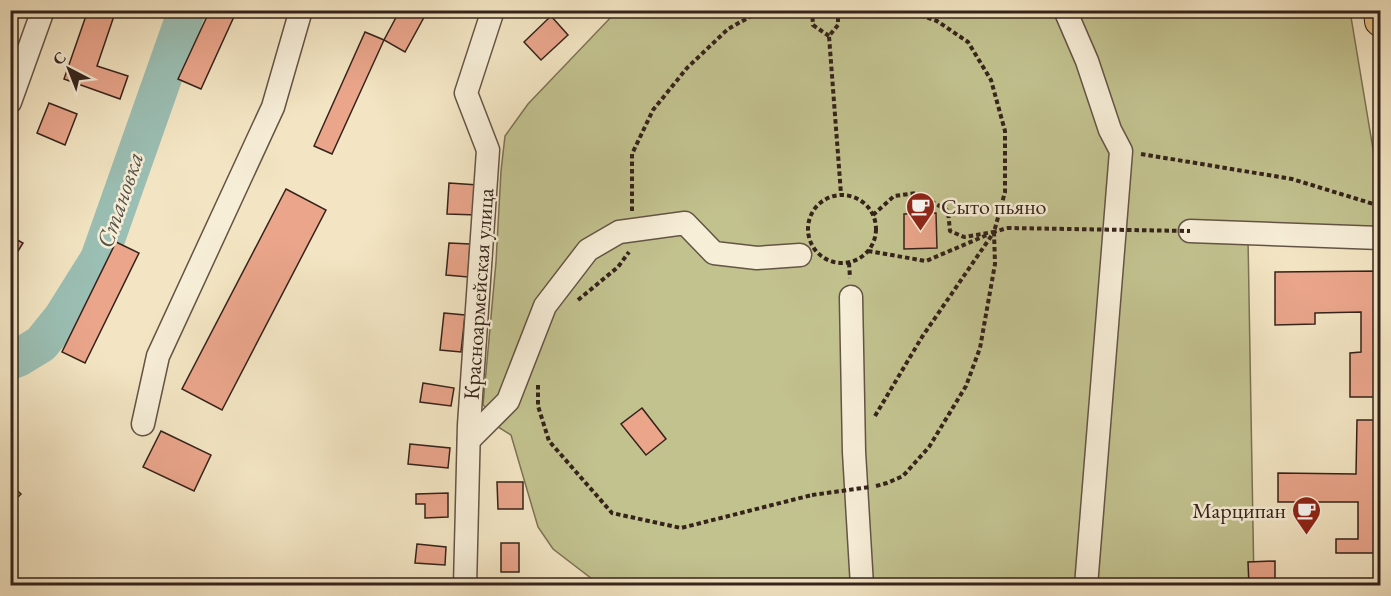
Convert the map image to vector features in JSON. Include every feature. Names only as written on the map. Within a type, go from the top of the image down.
[{"type":"main road","points":[[1379,10],[1380,21]]},
{"type":"street","points":[[10,102],[43,10]]},
{"type":"street","points":[[143,424],[158,356],[273,107],[301,10]]},
{"type":"street","name":"Красноармейская улица","points":[[465,585],[469,440],[488,150],[466,93],[493,10]]},
{"type":"street","points":[[1065,10],[1087,61],[1110,129],[1121,151],[1086,585]]},
{"type":"street","points":[[469,440],[508,400],[545,306],[588,250],[619,232],[685,223],[714,253],[757,258],[800,255]]},
{"type":"street","points":[[1190,231],[1380,238]]},
{"type":"street","points":[[851,297],[854,452],[862,585]]},
{"type":"path","points":[[574,303],[618,267],[635,244],[632,154],[653,110],[687,68],[728,29],[762,10]]},
{"type":"path","points":[[812,10],[813,25],[829,36]]},
{"type":"path","points":[[838,10],[838,25],[829,36],[841,195]]},
{"type":"path","points":[[538,376],[538,406],[549,441],[612,513],[681,528],[812,495],[870,487],[903,476],[929,447],[966,386],[980,348],[995,264],[994,232],[1005,192],[1005,131],[991,81],[968,42],[937,21],[906,10]]},
{"type":"path","points":[[1121,151],[1292,179],[1380,206]]},
{"type":"path","points":[[873,215],[894,196],[917,193],[948,211],[951,231],[964,237],[994,232]]},
{"type":"path","points":[[852,196],[862,201],[873,215],[876,231],[874,242],[868,251],[849,263],[827,260],[811,244],[808,222],[820,202],[830,197],[852,196]]},
{"type":"path","points":[[868,251],[926,261],[1007,228],[1190,231]]},
{"type":"path","points":[[854,452],[922,337],[994,232]]},
{"type":"green space","points":[[622,11],[1350,11],[1380,191],[1380,232],[1248,238],[1254,585],[600,585],[553,549],[538,527],[511,435],[498,427],[493,414],[483,405],[505,136],[528,104],[612,16]]},
{"type":"building","points":[[10,10],[18,10],[12,25],[10,25]]},
{"type":"building","points":[[88,10],[116,10],[97,66],[128,76],[120,99],[64,79]]},
{"type":"building","points":[[210,10],[237,10],[201,89],[178,79]]},
{"type":"building","points":[[400,10],[428,10],[405,52],[384,40]]},
{"type":"building","points":[[551,16],[568,35],[541,60],[524,42]]},
{"type":"building","points":[[365,32],[384,40],[332,154],[314,146]]},
{"type":"building","points":[[49,103],[77,114],[65,145],[37,133]]},
{"type":"building","points":[[449,183],[478,185],[477,215],[447,214]]},
{"type":"building","points":[[286,189],[326,210],[222,410],[182,389]]},
{"type":"building","name":"Сыто пьяно","points":[[936,213],[937,248],[904,249],[904,214]]},
{"type":"building","points":[[10,236],[23,243],[10,264]]},
{"type":"building","points":[[116,242],[139,253],[85,363],[62,352]]},
{"type":"building","points":[[449,243],[470,244],[468,277],[446,275]]},
{"type":"building","points":[[1380,271],[1380,397],[1350,397],[1350,353],[1361,352],[1361,312],[1315,313],[1315,324],[1275,325],[1275,272]]},
{"type":"building","points":[[444,313],[465,315],[461,352],[440,350]]},
{"type":"building","points":[[423,383],[454,388],[451,406],[420,402]]},
{"type":"building","points":[[642,408],[666,439],[646,455],[621,424]]},
{"type":"building","points":[[1357,420],[1380,420],[1380,553],[1336,553],[1336,539],[1358,539],[1358,502],[1278,502],[1278,473],[1356,474]]},
{"type":"building","points":[[161,431],[211,455],[194,491],[143,467]]},
{"type":"building","points":[[410,444],[450,448],[448,468],[408,464]]},
{"type":"building","points":[[497,482],[523,482],[523,509],[498,509]]},
{"type":"building","points":[[10,484],[21,494],[10,505]]},
{"type":"building","points":[[448,493],[448,517],[425,518],[425,504],[416,504],[416,494]]},
{"type":"building","points":[[501,543],[519,543],[519,572],[501,572]]},
{"type":"building","points":[[417,544],[446,547],[445,565],[415,563]]},
{"type":"building","points":[[1275,561],[1275,586],[1249,586],[1248,562]]},
{"type":"building","points":[[181,579],[189,584],[191,580],[199,586],[177,586]]},
{"type":"building","points":[[1355,582],[1380,583],[1380,586],[1355,586]]},
{"type":"waterway","name":"Становка","points":[[10,361],[41,344],[62,318],[99,259],[187,10]]},
{"type":"place","name":"Сыто пьяно","points":[[920,232]]},
{"type":"place","name":"Марципан","points":[[1307,536]]}]
